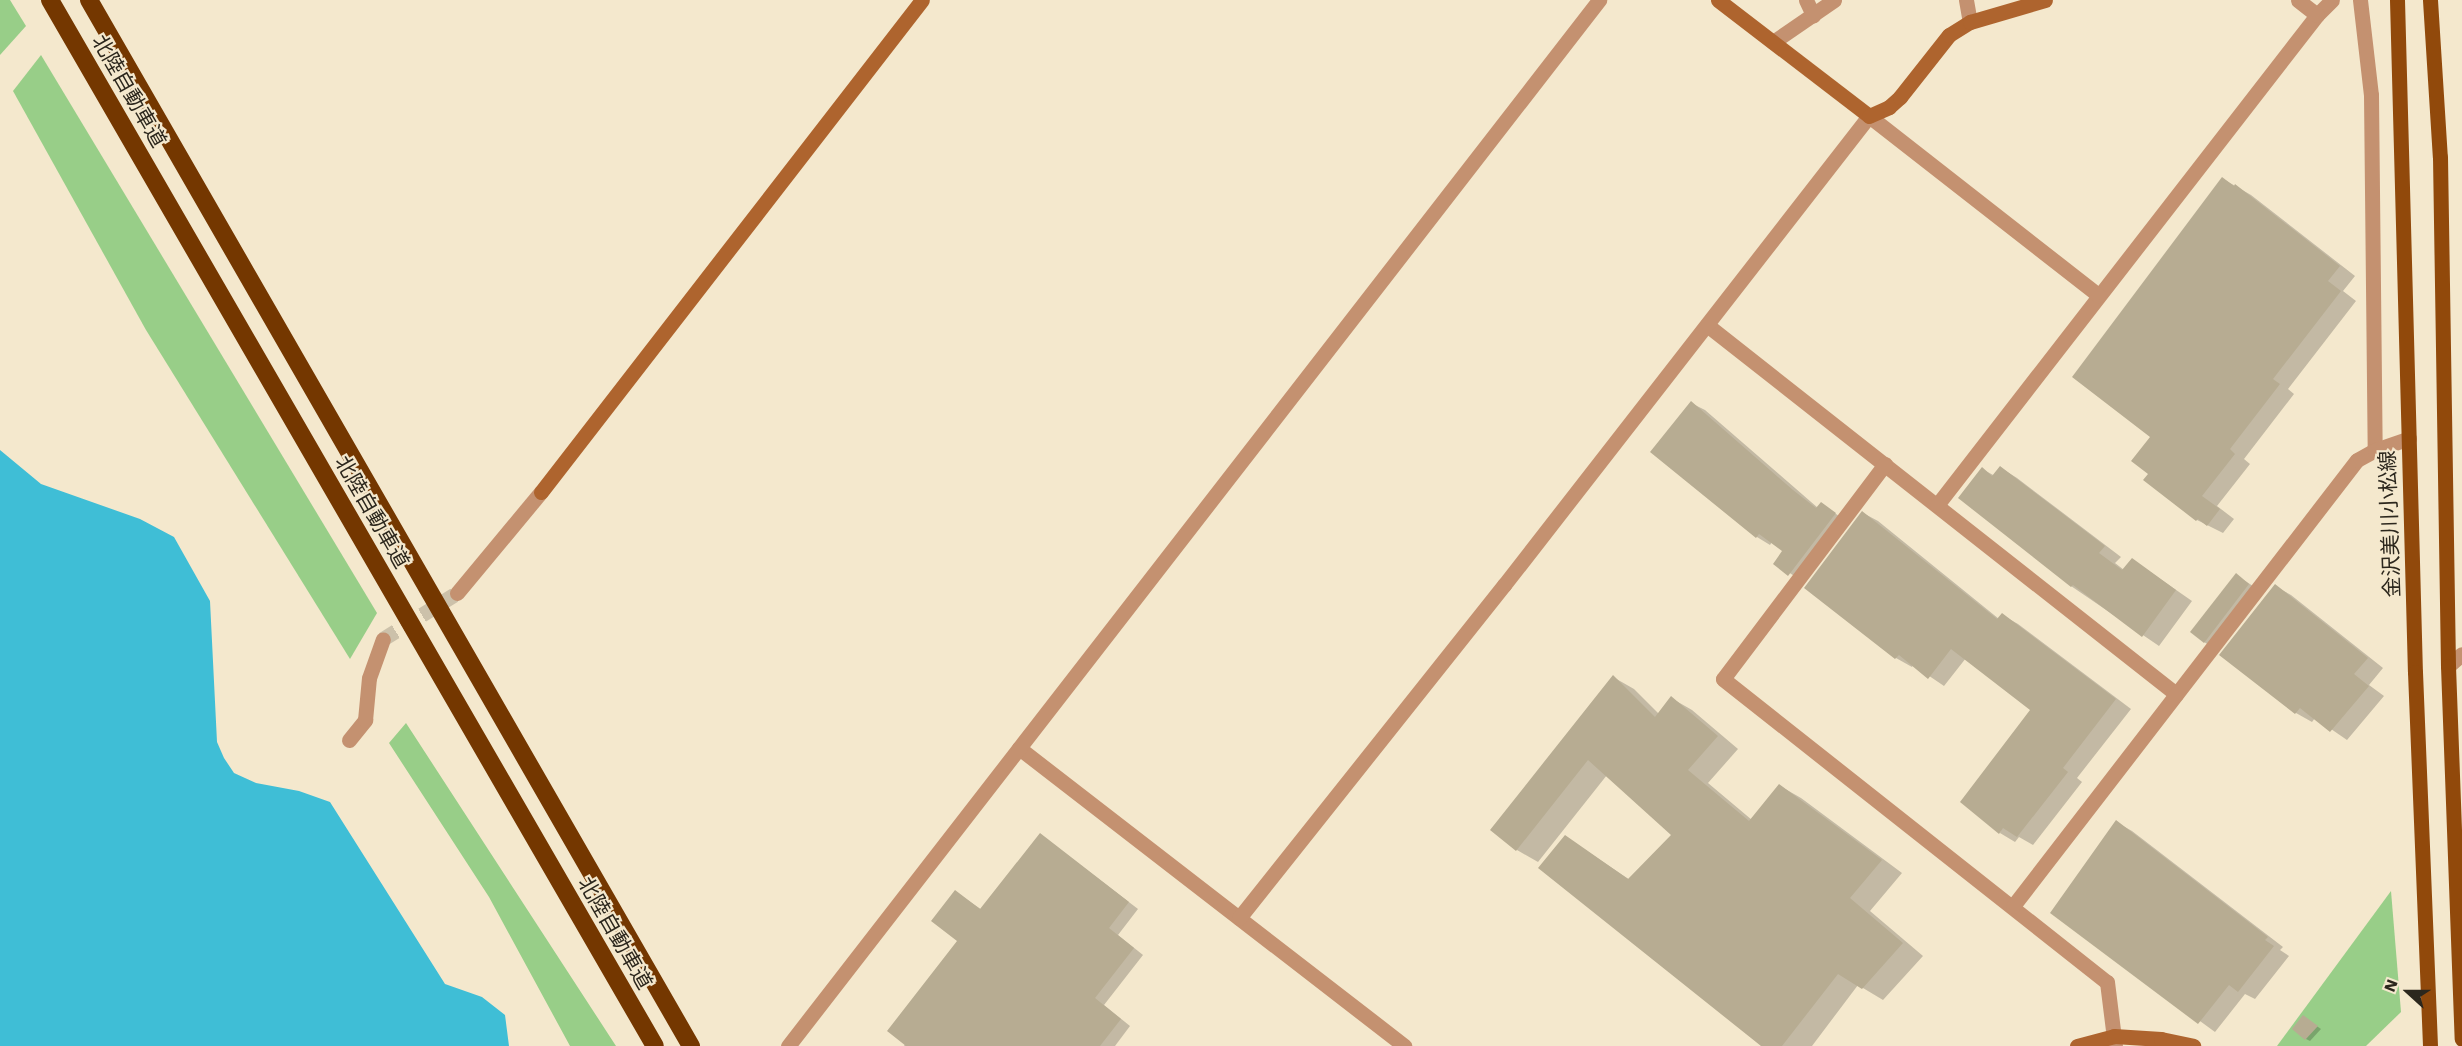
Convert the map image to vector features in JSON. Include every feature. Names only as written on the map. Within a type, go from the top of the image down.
[{"type":"highway","name":"北陸自動車道","points":[[50,0],[655,1046]]},
{"type":"highway","name":"北陸自動車道","points":[[89,0],[691,1046]]},
{"type":"main road","name":"金沢美川小松線","points":[[2397,0],[2409,438],[2430,1046]]},
{"type":"main road","points":[[2430,0],[2440,157],[2448,666],[2462,1039]]},
{"type":"street","points":[[457,594],[541,492],[922,0]]},
{"type":"street","points":[[788,1046],[1599,0]]},
{"type":"street","points":[[1718,0],[2098,295]]},
{"type":"street","points":[[1806,0],[1813,15]]},
{"type":"street","points":[[1773,42],[1834,0]]},
{"type":"street","points":[[1966,0],[1970,22]]},
{"type":"street","points":[[1239,918],[1869,116],[1894,102],[1949,36],[1970,22],[2045,0]]},
{"type":"street","points":[[2298,0],[2317,15]]},
{"type":"street","points":[[1937,505],[2317,15],[2332,0]]},
{"type":"street","points":[[2360,0],[2372,95],[2375,450]]},
{"type":"street","points":[[1707,325],[2176,694]]},
{"type":"street","points":[[2013,906],[2357,460],[2375,450],[2409,438]]},
{"type":"street","points":[[1886,464],[1723,679],[2107,982],[2114,1041]]},
{"type":"street","points":[[350,740],[365,720],[369,678],[383,639]]},
{"type":"street","points":[[2448,666],[2462,654]]},
{"type":"street","points":[[1019,748],[1404,1046]]},
{"type":"street","points":[[2077,1046],[2114,1041],[2161,1039],[2193,1046]]},
{"type":"green space","points":[[0,0],[10,0],[26,26],[0,55]]},
{"type":"green space","points":[[41,55],[377,613],[350,659],[146,330],[13,91]]},
{"type":"green space","points":[[406,723],[616,1046],[570,1046],[489,897],[389,743]]},
{"type":"green space","points":[[2391,891],[2401,1012],[2366,1046],[2277,1046]]},
{"type":"water","points":[[0,450],[41,484],[140,519],[174,537],[210,601],[217,742],[224,758],[234,773],[256,783],[299,791],[330,802],[445,984],[482,997],[505,1015],[509,1046],[0,1046]]},
{"type":"building","points":[[2222,177],[2234,186],[2235,184],[2340,266],[2328,281],[2341,291],[2273,379],[2280,384],[2230,449],[2235,454],[2202,496],[2220,509],[2207,526],[2198,519],[2196,521],[2143,480],[2148,474],[2131,461],[2150,437],[2072,377]]},
{"type":"building","points":[[1691,401],[1816,508],[1821,502],[1836,513],[1788,576],[1773,564],[1782,551],[1759,534],[1756,538],[1650,452]]},
{"type":"building","points":[[2000,466],[2105,546],[2099,553],[2122,570],[2132,558],[2176,590],[2142,637],[2073,585],[2071,587],[1958,498],[1982,467],[1992,476]]},
{"type":"building","points":[[1862,511],[1997,619],[2002,613],[2116,699],[2063,768],[2068,772],[2017,837],[2003,828],[1999,834],[1960,802],[2030,710],[1951,649],[1928,679],[1899,655],[1895,659],[1804,588]]},
{"type":"building","points":[[2236,573],[2249,584],[2204,643],[2190,632]]},
{"type":"building","points":[[2275,584],[2368,658],[2354,674],[2369,686],[2330,732],[2300,708],[2295,714],[2219,655]]},
{"type":"building","points":[[1613,675],[1655,717],[1671,696],[1718,736],[1688,770],[1749,821],[1779,784],[1882,860],[1850,898],[1903,943],[1862,989],[1838,974],[1782,1046],[1761,1046],[1538,868],[1565,835],[1628,879],[1671,835],[1588,760],[1516,851],[1490,830]]},
{"type":"building","points":[[2116,820],[2268,937],[2265,940],[2274,946],[2238,992],[2229,985],[2198,1024],[2050,913]]},
{"type":"building","points":[[1040,833],[1129,902],[1109,928],[1134,948],[1095,998],[1121,1019],[1100,1046],[906,1046],[887,1031],[957,941],[931,921],[955,890],[980,909]]},
{"type":"building","points":[[2303,1015],[2318,1026],[2305,1040],[2292,1029]]},
{"type":"tunnel","points":[[383,639],[457,593]]}]
